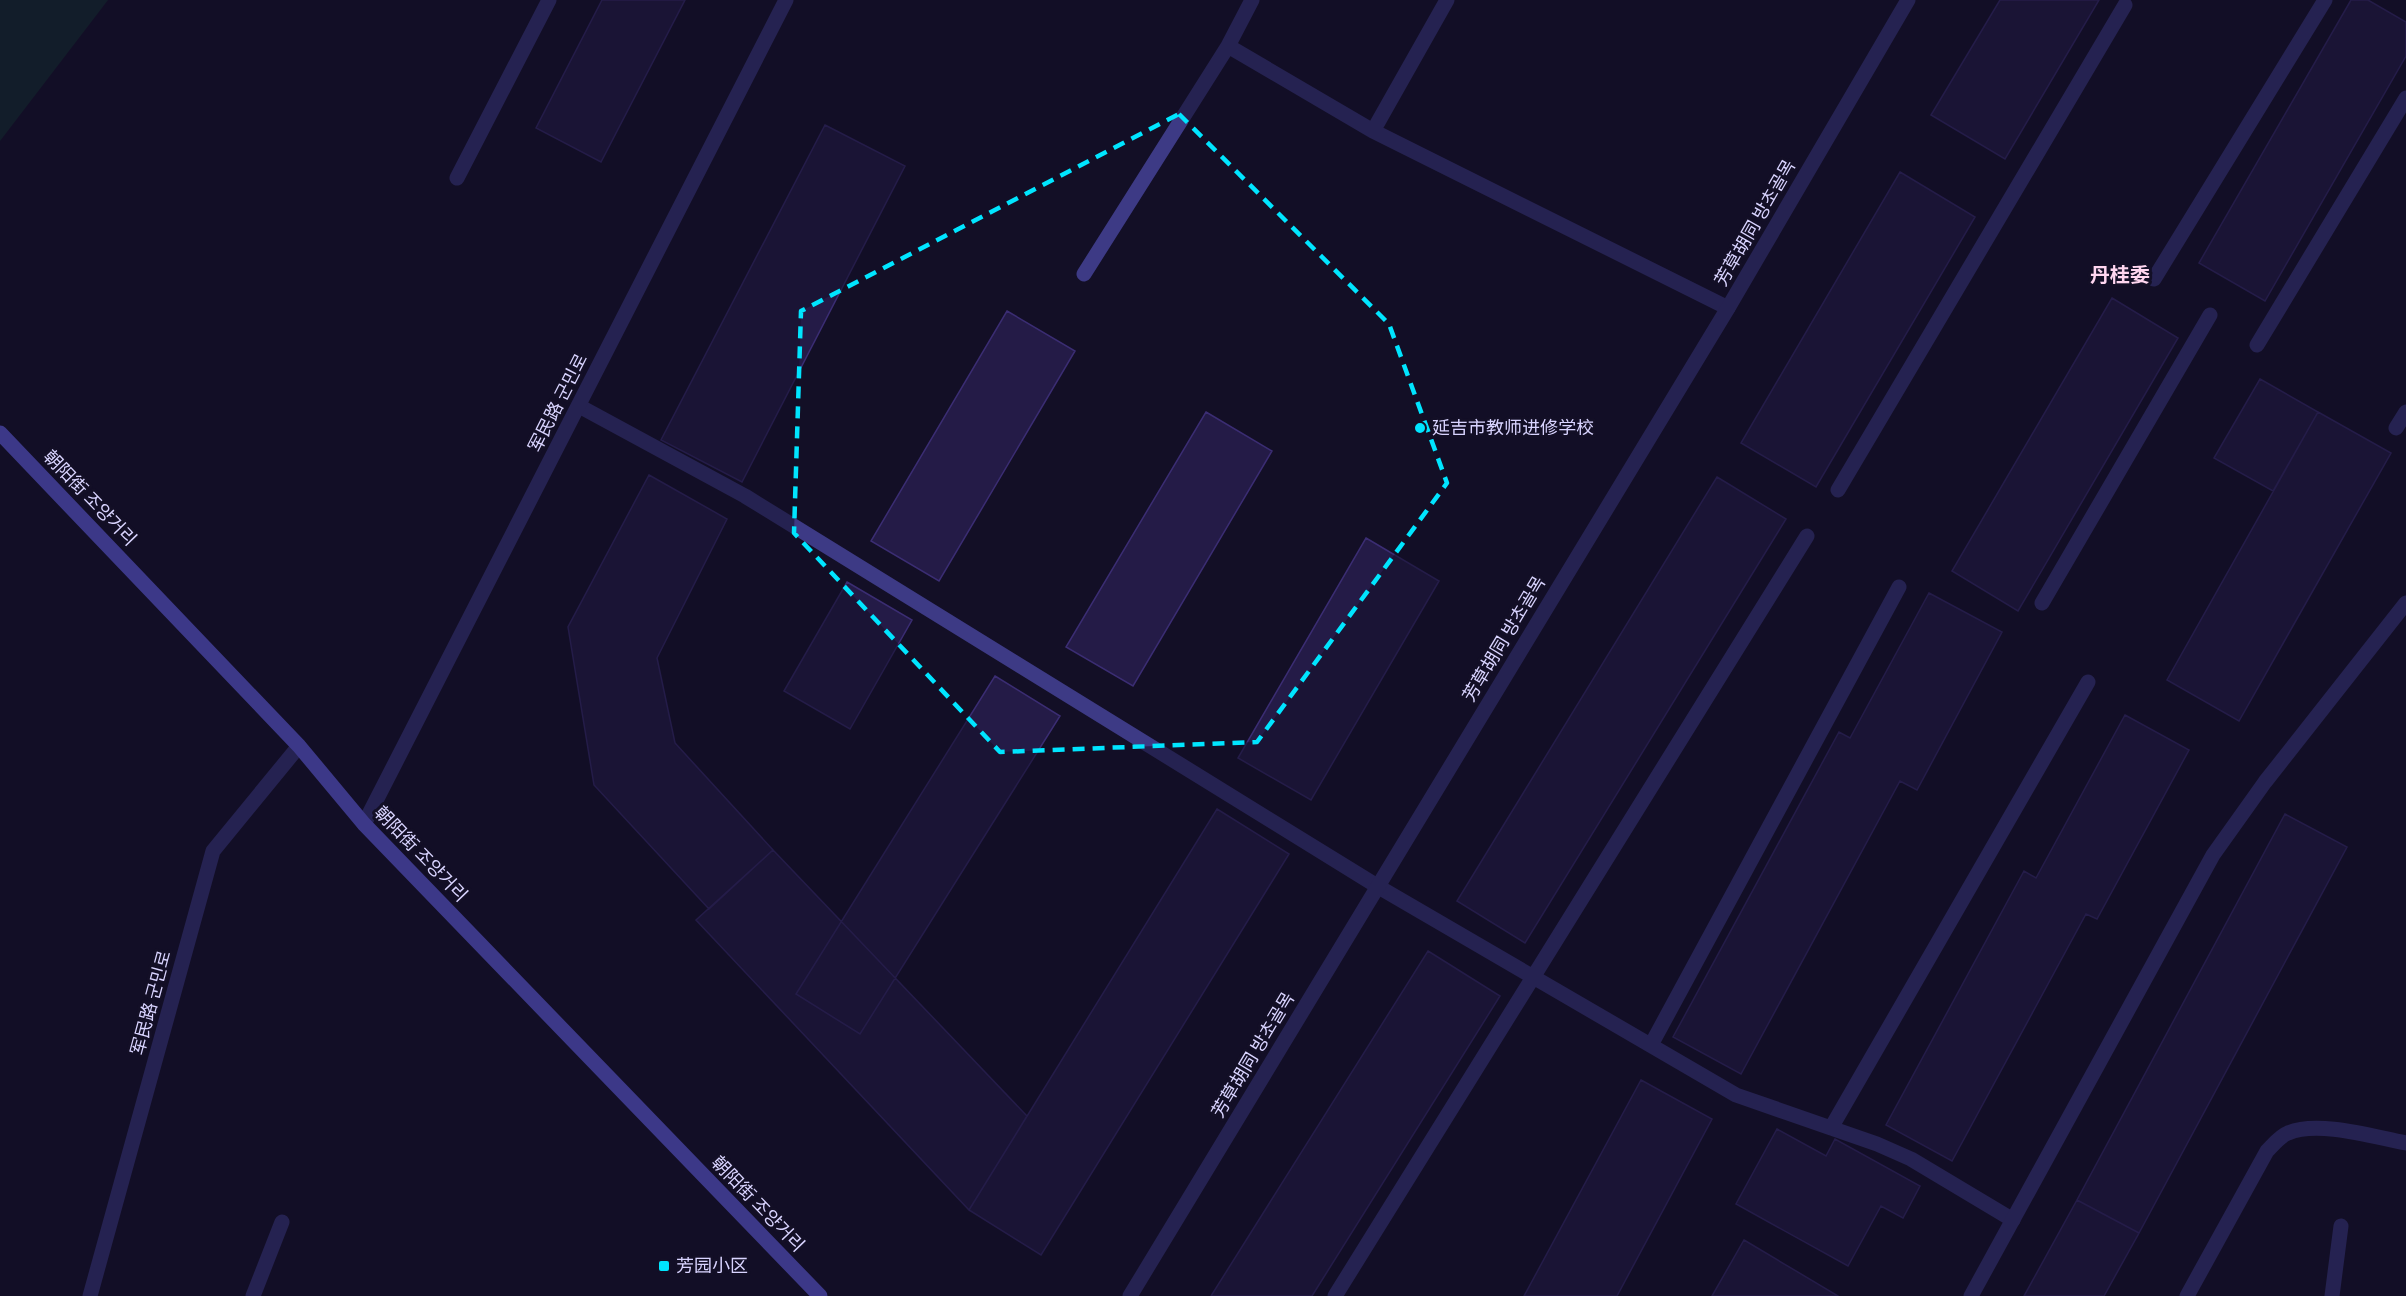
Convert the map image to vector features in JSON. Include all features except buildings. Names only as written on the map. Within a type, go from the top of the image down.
[{"type":"main road","name":"朝阳街 조양거리","points":[[0,432],[299,746],[364,824],[820,1296]]},
{"type":"street","points":[[457,178],[549,0]]},
{"type":"street","name":"军民路 군민로","points":[[364,824],[786,0]]},
{"type":"street","points":[[1084,274],[1228,46],[1252,0]]},
{"type":"street","points":[[1373,131],[1447,0]]},
{"type":"street","name":"芳草胡同 방초골목","points":[[1130,1296],[1728,308],[1908,0]]},
{"type":"street","points":[[2154,279],[2325,0]]},
{"type":"street","points":[[1838,490],[2125,5]]},
{"type":"street","points":[[1228,46],[1373,131],[1728,308]]},
{"type":"street","points":[[2258,345],[2406,98]]},
{"type":"street","points":[[2042,603],[2210,315]]},
{"type":"street","points":[[579,406],[745,496],[1377,886],[1736,1095],[1877,1144],[1911,1159],[2013,1220]]},
{"type":"street","points":[[2396,428],[2406,412]]},
{"type":"street","points":[[1335,1296],[1808,536]]},
{"type":"street","points":[[1651,1045],[1899,588]]},
{"type":"street","points":[[1971,1296],[2213,855],[2265,782],[2406,603]]},
{"type":"street","points":[[1831,1128],[2088,682]]},
{"type":"street","name":"军民路 군민로","points":[[90,1296],[213,850],[299,746]]},
{"type":"street","points":[[2187,1296],[2267,1151],[2286,1134],[2302,1129],[2327,1130],[2406,1143]]},
{"type":"street","points":[[253,1296],[282,1222]]},
{"type":"street","points":[[2332,1296],[2341,1226]]},
{"type":"highlighted area","points":[[1179,114],[1389,324],[1447,483],[1257,742],[1000,752],[794,533],[801,311]]},
{"type":"green space","points":[[0,0],[108,0],[0,141]]},
{"type":"place","name":"延吉市教师进修学校","points":[[1420,428]]},
{"type":"place","name":"芳园小区","points":[[664,1266]]},
{"type":"district","name":"丹桂委","points":[[2120,275]]}]
